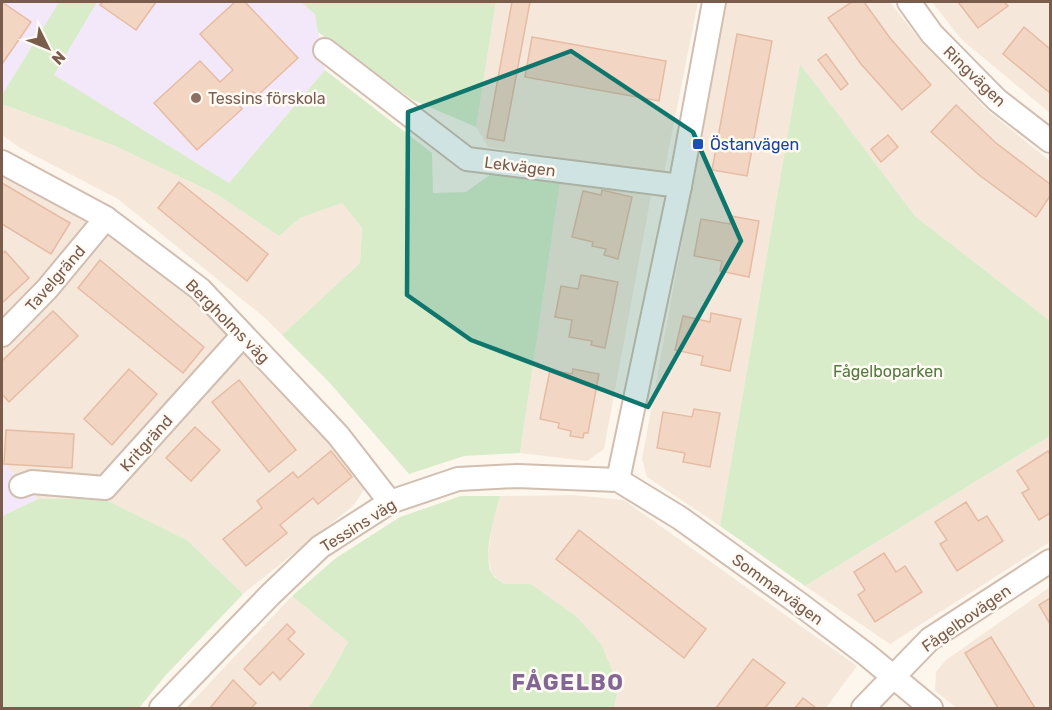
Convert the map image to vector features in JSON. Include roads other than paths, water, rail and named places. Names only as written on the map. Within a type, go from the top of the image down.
[{"type":"street","points":[[618,480],[680,186],[714,2]]},
{"type":"street","name":"Ringvägen","points":[[909,2],[932,34],[998,100],[1050,141]]},
{"type":"street","name":"Lekvägen","points":[[324,50],[467,159],[680,186]]},
{"type":"street","name":"Bergholms väg","points":[[2,162],[106,218],[200,289],[338,435],[390,502]]},
{"type":"street","name":"Tavelgränd","points":[[2,335],[48,289],[106,218]]},
{"type":"street","name":"Kritgränd","points":[[21,486],[32,482],[105,488],[243,335]]},
{"type":"street","name":"Tessins väg","points":[[161,708],[270,595],[320,547],[390,502],[458,479],[517,476],[618,480]]},
{"type":"street","name":"Sommarvägen","points":[[618,480],[680,518],[801,605],[931,708]]},
{"type":"street","name":"Fågelbovägen","points":[[863,708],[930,639],[1050,561]]},
{"type":"place","name":"Tessins förskola","points":[[196,98]]},
{"type":"place","name":"Östanvägen","points":[[698,144]]},
{"type":"district","name":"FÅGELBO","points":[[568,682]]},
{"type":"park label","name":"Fågelboparken","points":[[888,371]]}]
